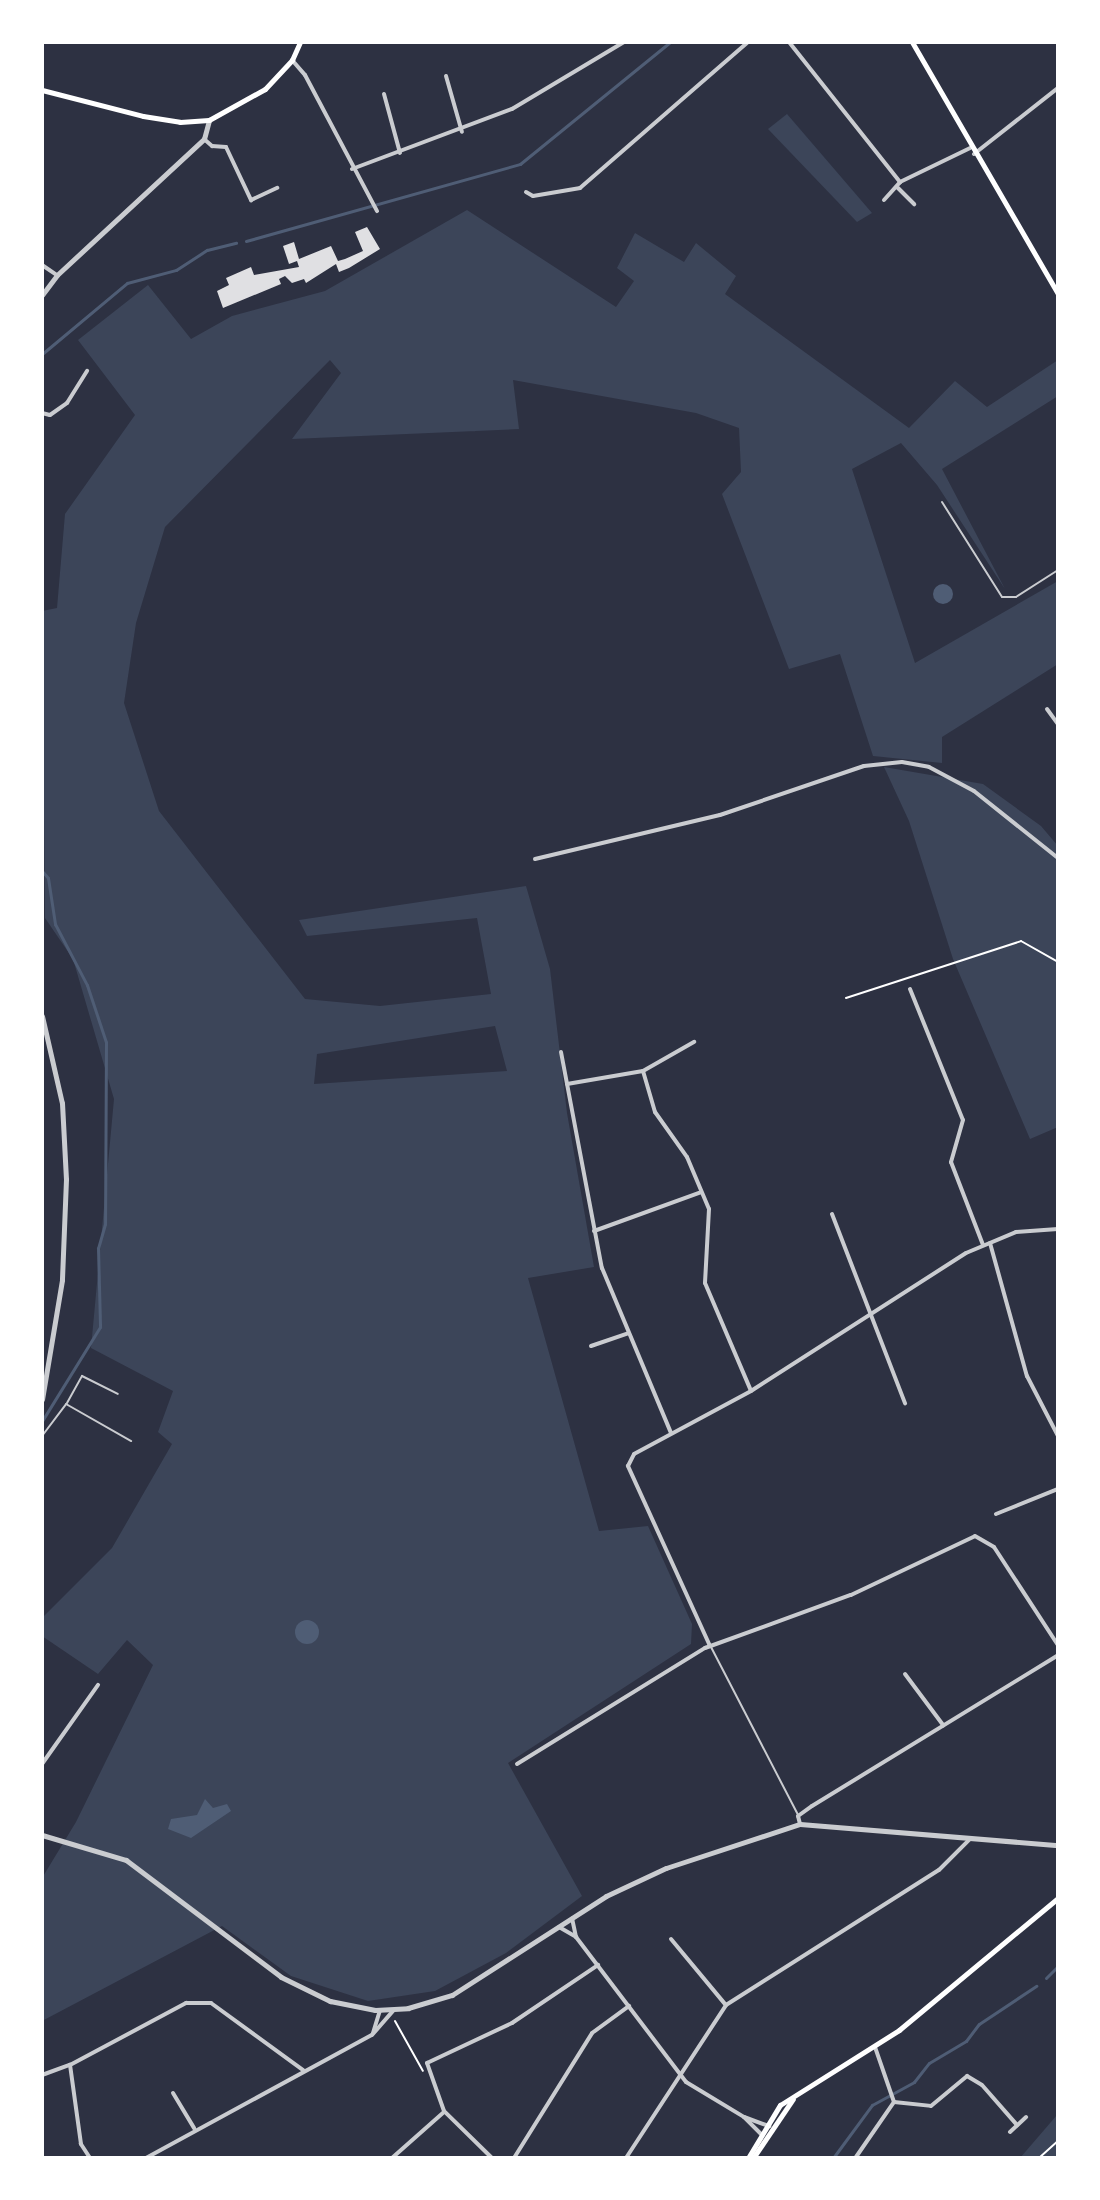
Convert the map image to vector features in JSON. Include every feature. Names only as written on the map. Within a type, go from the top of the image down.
[{"type":"main road","points":[[42,90],[143,116],[180,122],[209,120],[265,89],[292,60],[300,42]]},
{"type":"main road","points":[[912,42],[972,151],[1058,294]]},
{"type":"main road","points":[[751,2158],[768,2125],[797,2095],[875,2047],[1058,1898]]},
{"type":"street","points":[[352,169],[462,132],[512,109],[624,42]]},
{"type":"street","points":[[526,192],[533,196],[580,188],[748,42]]},
{"type":"street","points":[[789,42],[914,204]]},
{"type":"street","points":[[292,60],[305,75],[376,210]]},
{"type":"street","points":[[446,76],[462,132]]},
{"type":"street","points":[[884,200],[899,185],[972,151],[1058,88]]},
{"type":"street","points":[[384,94],[400,153]]},
{"type":"street","points":[[42,295],[57,275],[204,139],[209,120]]},
{"type":"street","points":[[204,139],[212,146],[226,147],[251,200],[277,188]]},
{"type":"street","points":[[42,265],[57,275]]},
{"type":"street","points":[[42,413],[50,415],[67,403],[87,371]]},
{"type":"street","points":[[1047,709],[1058,724]]},
{"type":"street","points":[[535,859],[604,846],[864,766],[902,762],[929,767],[974,791],[1058,858]]},
{"type":"street","points":[[910,989],[963,1120],[951,1162],[983,1245]]},
{"type":"street","points":[[42,1016],[62,1103],[66,1179],[62,1280],[42,1399]]},
{"type":"street","points":[[567,1084],[643,1071],[694,1042]]},
{"type":"street","points":[[561,1052],[602,1268],[671,1433]]},
{"type":"street","points":[[643,1071],[655,1112],[687,1157],[709,1209],[705,1283],[751,1391]]},
{"type":"street","points":[[594,1231],[702,1191]]},
{"type":"street","points":[[832,1214],[874,1315],[905,1403]]},
{"type":"street","points":[[710,1646],[628,1466],[634,1454],[751,1391],[983,1245],[1016,1232],[1058,1229]]},
{"type":"street","points":[[990,1242],[1032,1390],[1058,1436]]},
{"type":"street","points":[[591,1346],[628,1333]]},
{"type":"street","points":[[996,1514],[1058,1489]]},
{"type":"street","points":[[517,1764],[710,1646],[851,1595],[975,1536],[994,1547],[1058,1645]]},
{"type":"street","points":[[800,1824],[798,1816],[1058,1655]]},
{"type":"street","points":[[905,1674],[943,1725]]},
{"type":"street","points":[[42,1764],[98,1685]]},
{"type":"street","points":[[146,2158],[194,2128],[372,2035],[393,2014],[452,1995],[572,1918],[666,1868],[800,1824],[1058,1845]]},
{"type":"street","points":[[42,1835],[126,1860],[281,1977],[330,2001],[393,2014]]},
{"type":"street","points":[[626,2158],[678,2071],[726,2005],[939,1870],[972,1836]]},
{"type":"street","points":[[572,1918],[576,1937]]},
{"type":"street","points":[[559,1927],[576,1937],[692,2087],[744,2117],[768,2125]]},
{"type":"street","points":[[671,1939],[726,2005]]},
{"type":"street","points":[[492,2158],[444,2111],[426,2073],[427,2063],[512,2023],[598,1965]]},
{"type":"street","points":[[42,2075],[70,2065],[186,2003],[203,1999],[303,2070]]},
{"type":"street","points":[[514,2158],[586,2040],[630,2006]]},
{"type":"street","points":[[372,2035],[380,2010]]},
{"type":"street","points":[[875,2047],[894,2102]]},
{"type":"street","points":[[70,2065],[81,2144],[90,2158]]},
{"type":"street","points":[[894,2102],[931,2106],[967,2076],[982,2085],[1017,2125]]},
{"type":"street","points":[[173,2093],[194,2128]]},
{"type":"street","points":[[856,2157],[894,2102]]},
{"type":"street","points":[[392,2158],[444,2111]]},
{"type":"street","points":[[744,2117],[762,2135]]},
{"type":"street","points":[[1010,2132],[1026,2117]]},
{"type":"lane","points":[[942,502],[1002,597],[1016,597],[1058,570]]},
{"type":"lane","points":[[42,1436],[82,1376],[118,1394]]},
{"type":"lane","points":[[66,1404],[131,1441]]},
{"type":"lane","points":[[710,1646],[798,1816]]},
{"type":"path","points":[[846,998],[1021,941],[1058,962]]},
{"type":"path","points":[[393,2014],[418,2067],[426,2073]]},
{"type":"path","points":[[1039,2158],[1058,2141]]},
{"type":"shaded area","points":[[787,114],[872,213],[857,222],[768,129]]},
{"type":"shaded area","points":[[467,210],[616,307],[634,281],[617,268],[635,233],[684,262],[696,243],[736,276],[725,294],[909,428],[955,381],[987,407],[1058,360],[1058,396],[942,469],[1005,589],[937,485],[901,443],[852,469],[915,663],[1058,581],[1058,664],[942,737],[942,763],[873,756],[840,654],[789,669],[722,494],[741,472],[739,428],[696,413],[513,380],[519,429],[292,439],[341,373],[330,360],[165,527],[136,623],[124,703],[159,811],[305,999],[380,1006],[491,994],[477,918],[307,936],[299,920],[526,886],[550,969],[567,1113],[594,1267],[528,1278],[599,1531],[648,1526],[692,1624],[691,1644],[508,1763],[582,1896],[506,1953],[435,1991],[368,2001],[291,1976],[222,1926],[42,2021],[42,1878],[76,1822],[153,1665],[127,1640],[98,1674],[42,1636],[42,1618],[112,1548],[172,1444],[158,1432],[173,1391],[91,1348],[114,1099],[73,959],[45,918],[42,611],[57,608],[65,514],[135,415],[78,340],[148,285],[191,339],[232,316],[325,291]],"holes":[[[495,1026],[507,1071],[314,1084],[317,1054]]]},
{"type":"shaded area","points":[[943,584],[950,587],[953,594],[950,601],[943,604],[936,601],[933,594],[936,587]]},
{"type":"shaded area","points":[[884,767],[983,784],[1041,826],[1058,846],[1058,1127],[1030,1139],[953,959],[909,821]]},
{"type":"shaded area","points":[[307,1620],[316,1623],[319,1632],[316,1641],[307,1644],[298,1641],[295,1632],[298,1623]]},
{"type":"shaded area","points":[[205,1799],[213,1808],[227,1804],[231,1811],[191,1838],[168,1829],[171,1819],[197,1815]]},
{"type":"shaded area","points":[[1057,2115],[1058,2158],[1020,2158]]},
{"type":"building","points":[[367,227],[380,249],[349,268],[339,272],[336,264],[306,283],[304,279],[292,283],[285,276],[279,279],[281,284],[223,308],[217,291],[229,285],[226,278],[251,267],[254,275],[299,267],[297,261],[289,264],[283,246],[294,242],[299,259],[331,246],[338,261],[345,259],[363,251],[355,232]]},
{"type":"waterway","points":[[246,241],[520,164],[670,42]]},
{"type":"waterway","points":[[42,354],[127,283],[176,270],[207,250],[236,243]]},
{"type":"waterway","points":[[42,871],[48,878],[55,924],[87,985],[106,1042],[105,1224],[98,1248],[100,1327],[42,1421]]},
{"type":"waterway","points":[[1046,1978],[1058,1966]]},
{"type":"waterway","points":[[833,2158],[872,2105],[914,2082],[929,2063],[966,2041],[979,2024],[1036,1986]]}]
